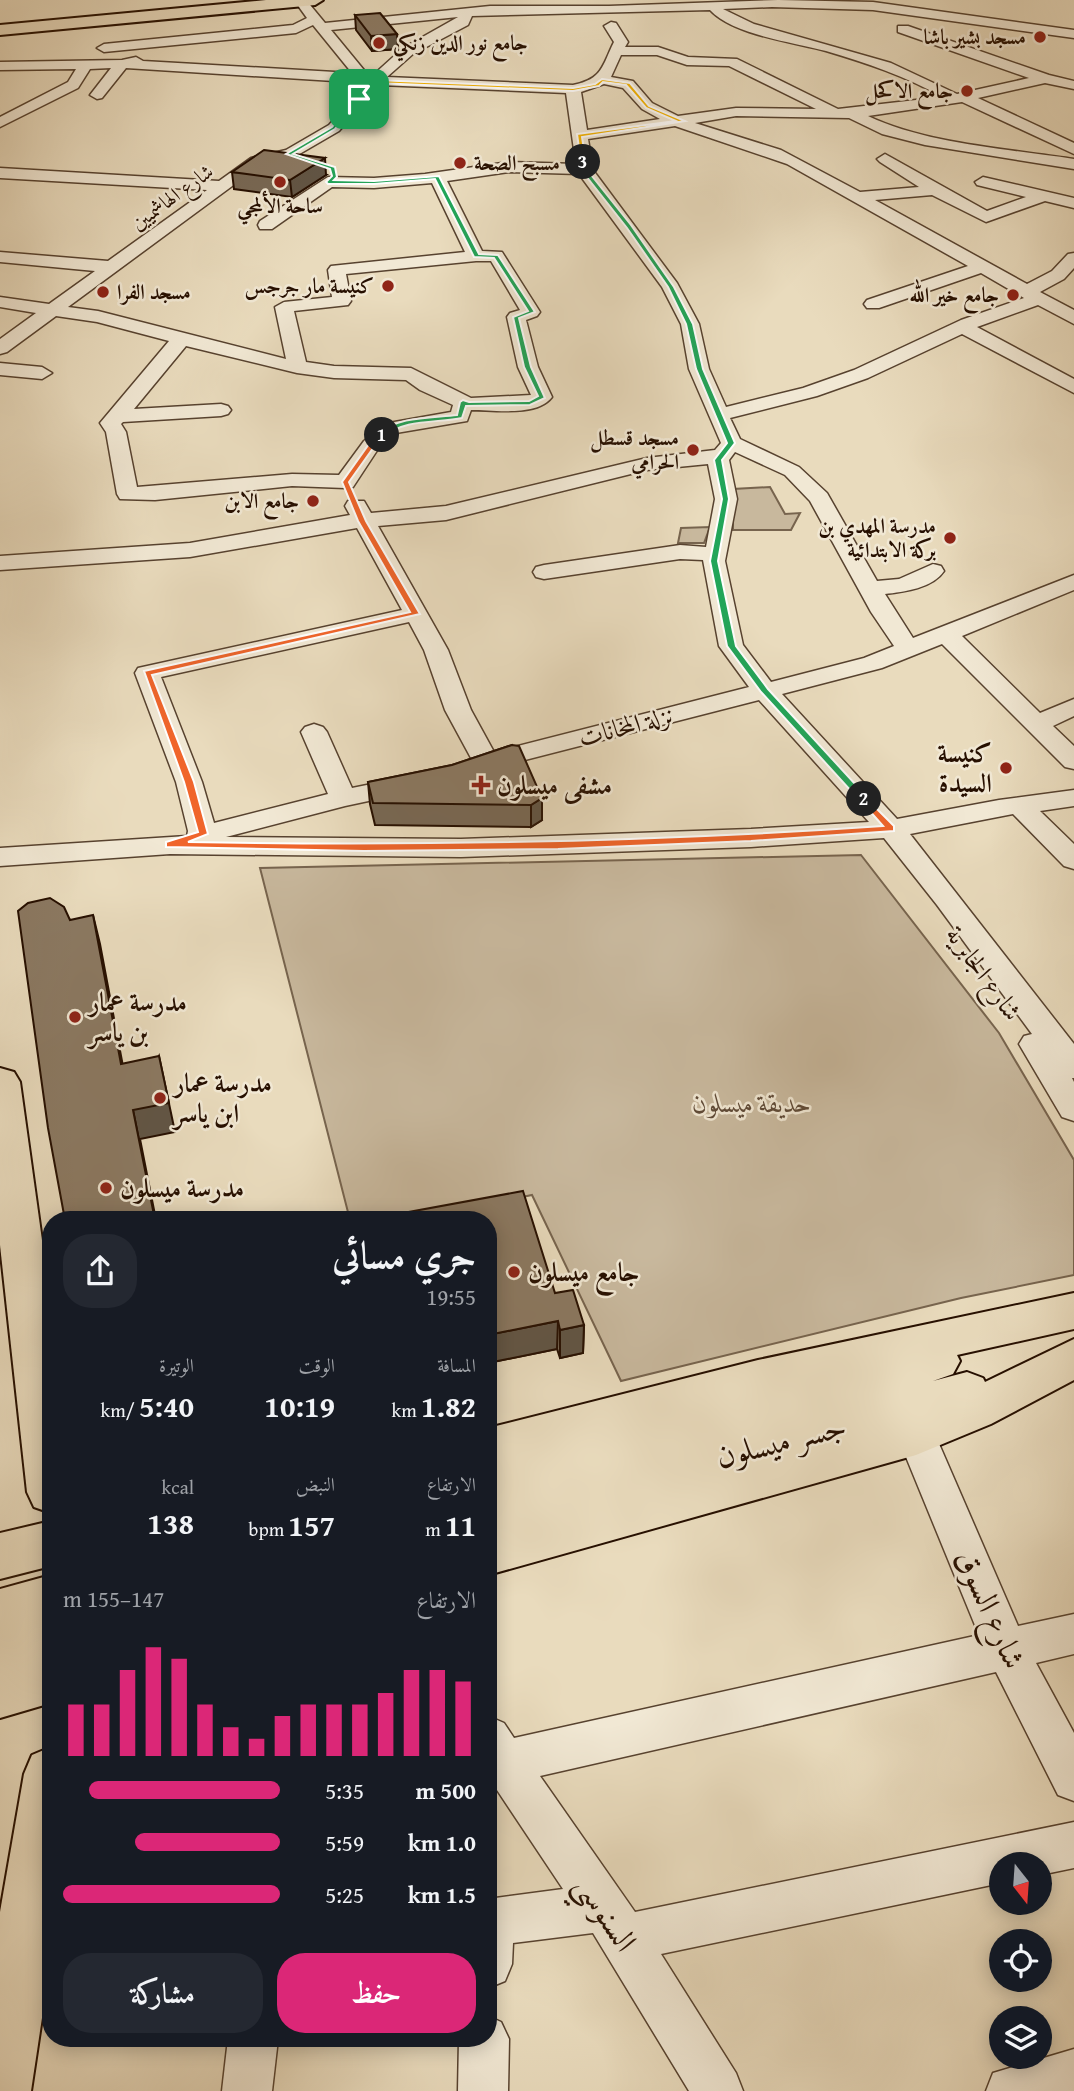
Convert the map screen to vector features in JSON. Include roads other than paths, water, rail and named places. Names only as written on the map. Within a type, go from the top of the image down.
[{"type":"main road","points":[[0,30],[305,0]]},
{"type":"main road","points":[[0,1082],[42,1416]]},
{"type":"main road","points":[[497,1448],[758,1379],[878,1351],[1058,1315]]},
{"type":"main road","name":"جسر ميسلون","points":[[497,1483],[861,1385],[962,1353],[1058,1315]]},
{"type":"main road","points":[[497,1550],[916,1435],[975,1410],[1073,1358]]},
{"type":"main road","name":"جسر ميسلون","points":[[497,1516],[965,1393],[1073,1358]]},
{"type":"main road","points":[[0,1556],[42,1544]]},
{"type":"main road","points":[[0,1612],[42,1601]]},
{"type":"main road","points":[[0,1646],[42,1635]]},
{"type":"main road","points":[[0,1692],[42,1680]]},
{"type":"main road","points":[[0,2091],[42,1830]]},
{"type":"street","points":[[305,0],[319,23],[369,80]]},
{"type":"street","points":[[490,10],[515,0]]},
{"type":"street","points":[[747,0],[873,6],[1074,34]]},
{"type":"street","points":[[0,66],[296,29],[319,23],[490,10],[632,14],[775,3]]},
{"type":"street","points":[[712,7],[750,26],[891,67],[1049,135],[1074,149]]},
{"type":"street","name":"شارع الهاشميين","points":[[0,348],[257,161],[289,154],[334,128],[359,99],[369,80],[408,51],[463,22],[466,13]]},
{"type":"street","points":[[0,57],[84,54],[122,64],[369,80],[573,89],[597,85],[606,76],[621,42],[611,26]]},
{"type":"street","points":[[903,29],[1074,85]]},
{"type":"street","points":[[941,56],[966,51],[986,43]]},
{"type":"street","points":[[97,96],[122,64],[185,50]]},
{"type":"street","points":[[616,51],[658,51],[687,61],[732,62],[887,131],[925,141],[1074,164]]},
{"type":"street","points":[[0,122],[73,85],[84,54]]},
{"type":"street","points":[[891,67],[916,61]]},
{"type":"street","points":[[229,89],[244,72]]},
{"type":"street","points":[[579,136],[736,112],[845,114],[959,98],[1074,75]]},
{"type":"street","points":[[602,80],[628,84],[648,107],[724,138],[770,150],[1074,318]]},
{"type":"street","points":[[573,89],[584,169],[671,287],[690,324],[699,369],[719,415],[726,450],[718,460],[726,499],[714,561],[731,646],[765,691],[894,832],[992,956],[1074,1067]]},
{"type":"street","points":[[333,98],[359,99]]},
{"type":"street","points":[[266,225],[335,177],[333,168],[289,154]]},
{"type":"street","points":[[885,159],[934,190],[986,217],[1044,196]]},
{"type":"street","points":[[328,182],[374,183],[509,167],[584,169]]},
{"type":"street","points":[[0,173],[223,186]]},
{"type":"street","points":[[437,177],[476,256]]},
{"type":"street","points":[[983,182],[1074,204]]},
{"type":"street","points":[[858,197],[934,190]]},
{"type":"street","points":[[0,302],[98,317],[298,367],[334,372],[411,374],[427,386],[468,404],[530,403],[542,397],[528,367],[516,317],[531,312],[496,256],[337,270],[342,301],[284,307],[298,367]]},
{"type":"street","points":[[0,257],[112,267]]},
{"type":"street","points":[[719,415],[810,392],[861,374],[1036,297],[1074,258]]},
{"type":"street","points":[[873,304],[983,267]]},
{"type":"street","points":[[963,327],[1074,387]]},
{"type":"street","points":[[182,338],[110,423],[116,432],[128,494],[155,494],[294,481],[345,482]]},
{"type":"street","points":[[0,369],[42,373]]},
{"type":"street","points":[[345,482],[371,445],[390,428],[460,417],[463,402]]},
{"type":"street","points":[[118,416],[221,410]]},
{"type":"street","points":[[0,563],[190,550],[362,521],[446,513],[647,464],[726,450],[792,471],[819,498],[870,589],[908,649]]},
{"type":"street","points":[[345,482],[362,521],[436,650],[458,710],[486,762]]},
{"type":"street","points":[[544,572],[680,552],[715,554]]},
{"type":"street","points":[[870,589],[904,585],[933,571]]},
{"type":"street","name":"نزلة المخانات","points":[[170,845],[203,834],[343,798],[442,777],[486,762],[873,663],[1074,582]]},
{"type":"street","points":[[203,834],[189,782],[147,673],[415,614]]},
{"type":"street","points":[[946,634],[1074,761]]},
{"type":"street","points":[[1036,724],[1074,707]]},
{"type":"street","points":[[314,732],[343,798]]},
{"type":"street","points":[[0,857],[170,845],[364,848],[558,846],[894,832],[1020,806],[1074,798]]},
{"type":"street","points":[[1020,806],[1074,860]]},
{"type":"street","name":"شارع الجابرية","points":[[894,832],[901,857],[912,876],[1017,1017],[1074,1109]]},
{"type":"street","name":"شارع السوق","points":[[916,1435],[1006,1648],[1074,1779]]},
{"type":"street","points":[[497,1755],[1074,1634]]},
{"type":"street","name":"السنوسي","points":[[497,1760],[614,1923],[718,2091]]},
{"type":"street","points":[[497,1922],[614,1923],[1074,1845]]},
{"type":"street","points":[[247,2091],[252,2047]]},
{"type":"street","points":[[483,2091],[484,2047]]},
{"type":"street","points":[[1012,2091],[1074,2074]]},
{"type":"place","name":"مسجد بشير باشا","points":[[1040,37]]},
{"type":"place","name":"جامع نور الدين زنكي","points":[[379,43]]},
{"type":"place","name":"جامع الاكحل","points":[[967,91]]},
{"type":"place","name":"مسبح الصحة","points":[[460,163]]},
{"type":"place","name":"ساحة الألمجي","points":[[280,182]]},
{"type":"place","name":"كنيسة مار جرجس","points":[[388,286]]},
{"type":"place","name":"مسجد الفرا","points":[[103,292]]},
{"type":"place","name":"جامع خير الله","points":[[1013,295]]},
{"type":"place","name":"مسجد قسطل الحرامي","points":[[693,450]]},
{"type":"place","name":"جامع الابن","points":[[313,501]]},
{"type":"place","name":"مدرسة المهدي بن بركة الابتدائية","points":[[950,538]]},
{"type":"place","name":"كنيسة السيدة","points":[[1006,768]]},
{"type":"place","name":"مشفى ميسلون","points":[[481,785]]},
{"type":"place","name":"مدرسة عمار بن ياسر","points":[[75,1017]]},
{"type":"place","name":"مدرسة عمار ابن ياسر","points":[[160,1098]]},
{"type":"place","name":"مدرسة ميسلون","points":[[106,1188]]},
{"type":"place","name":"جامع ميسلون","points":[[514,1272]]},
{"type":"park label","name":"حديقة ميسلون","points":[[752,1103]]}]
